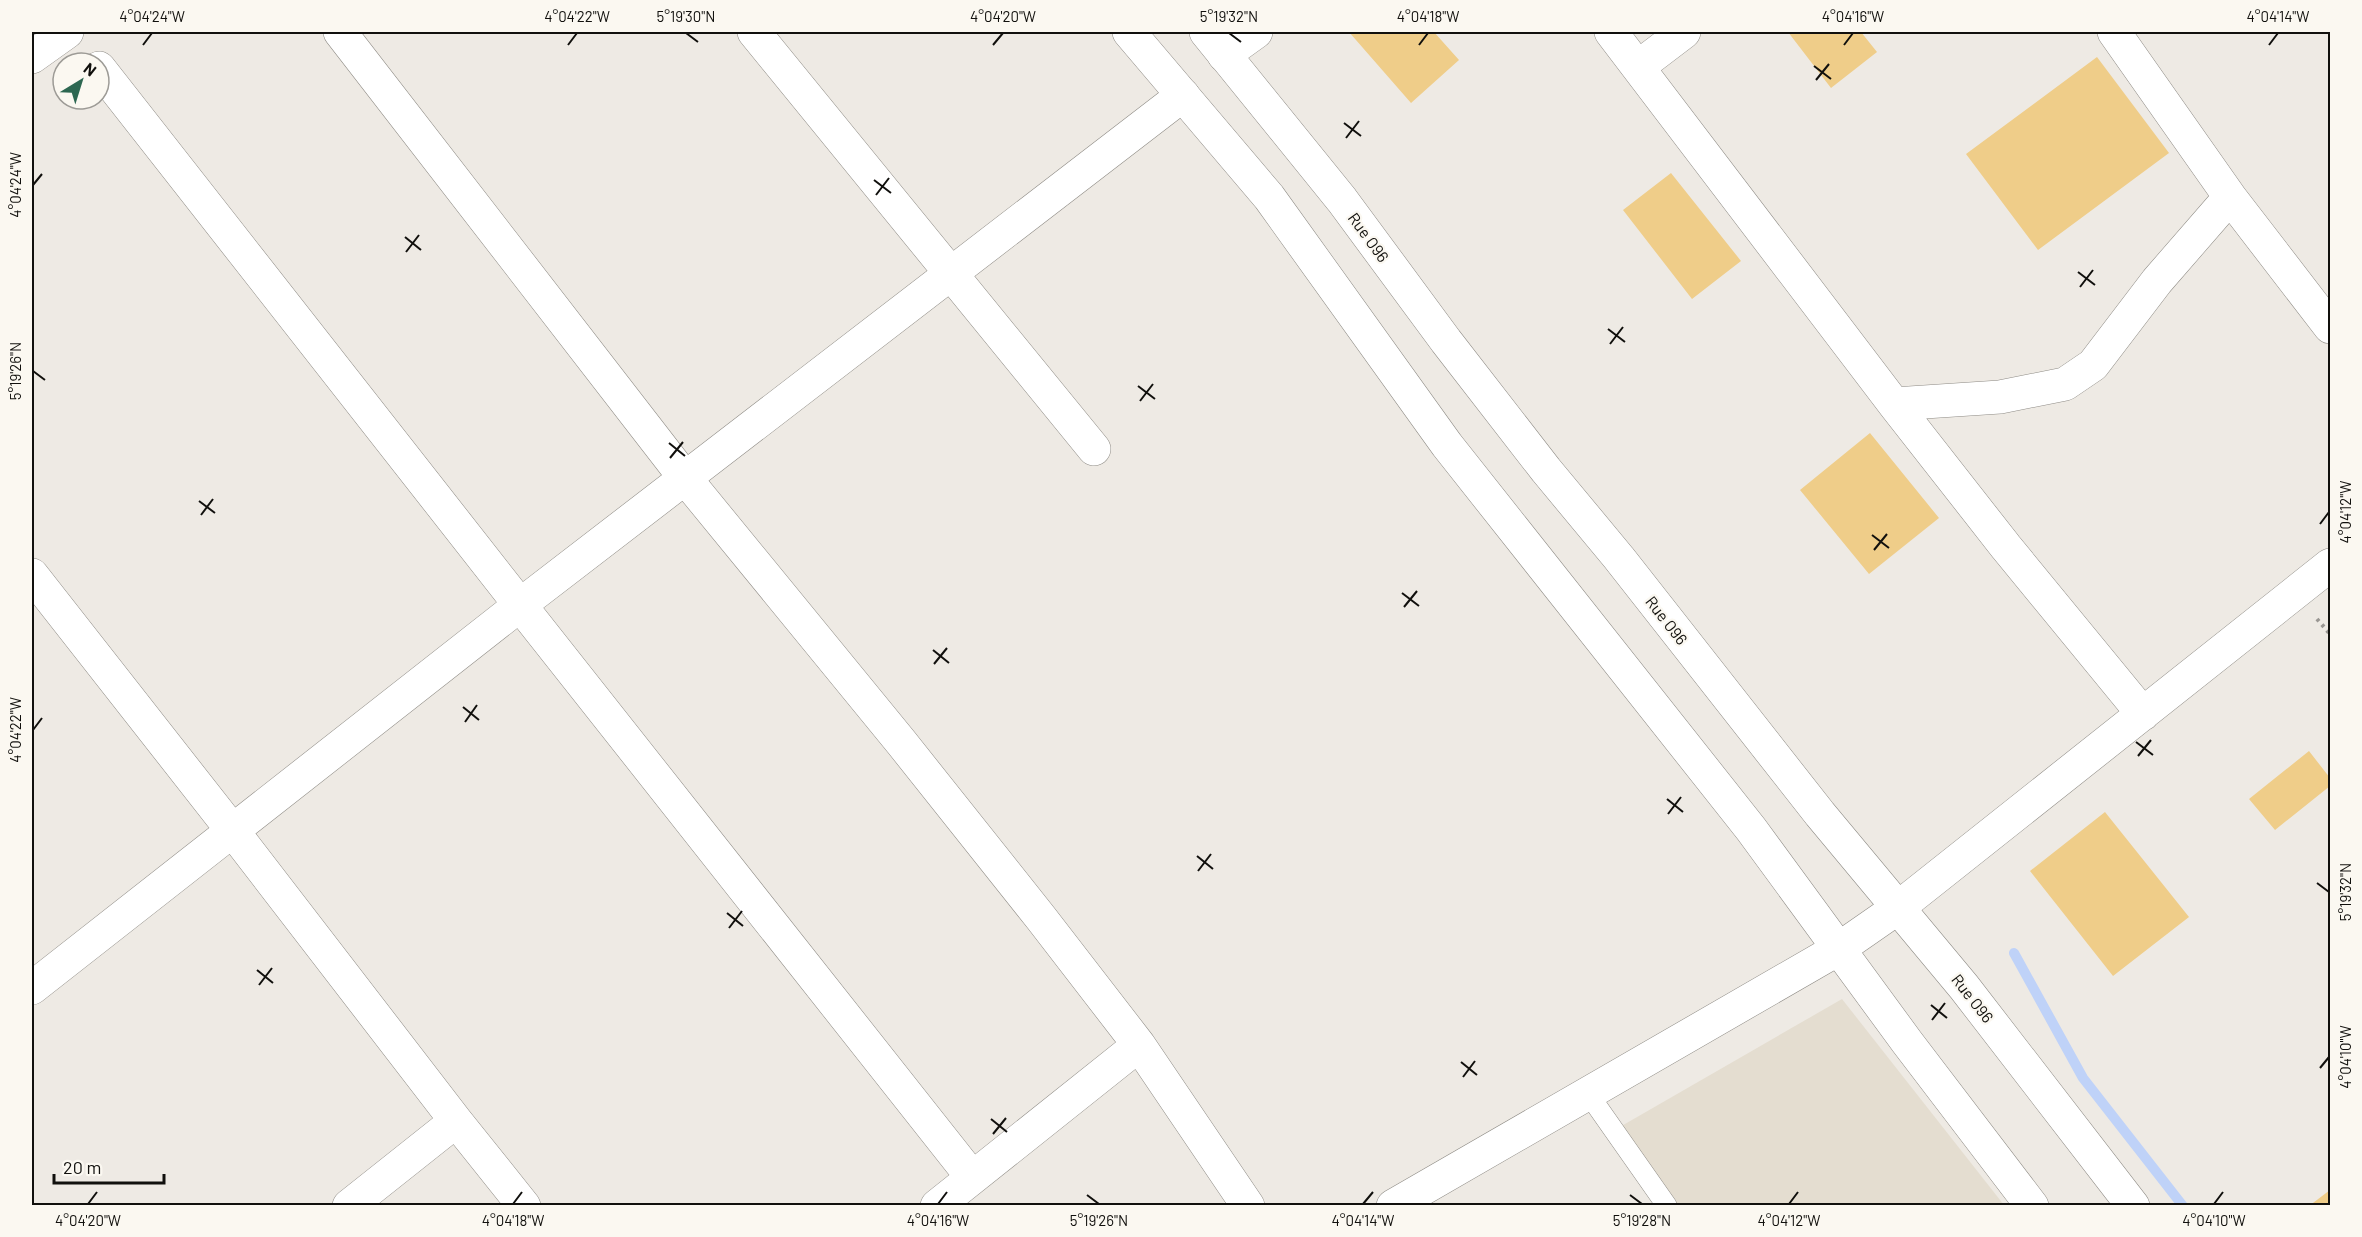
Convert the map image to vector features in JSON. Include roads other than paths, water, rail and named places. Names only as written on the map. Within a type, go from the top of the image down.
[{"type":"street","points":[[32,57],[69,32],[85,51]]},
{"type":"street","points":[[340,32],[685,478],[1041,918],[1139,1046],[1248,1206]]},
{"type":"street","points":[[754,32],[1094,449]]},
{"type":"street","points":[[1129,32],[1269,197],[1447,445],[1751,829],[1907,1042],[2032,1206]]},
{"type":"street","points":[[1215,43],[1256,32]]},
{"type":"street","points":[[1611,32],[1894,404],[2006,547],[2143,714]]},
{"type":"street","points":[[1638,67],[1684,32]]},
{"type":"street","points":[[2114,32],[2230,197],[2331,327]]},
{"type":"street","name":"Rue O96","points":[[1215,43],[1342,200],[1446,341],[1546,470],[1620,558],[1813,805],[1965,987],[2133,1206]]},
{"type":"street","points":[[111,83],[972,1177]]},
{"type":"street","points":[[32,988],[520,605],[1183,95]]},
{"type":"street","points":[[1894,404],[2000,397],[2065,384],[2093,365],[2157,281],[2230,197]]},
{"type":"street","points":[[1414,1200],[1587,1092],[1840,948],[1899,908],[2331,565]]},
{"type":"street","points":[[32,575],[524,1206]]},
{"type":"street","points":[[937,1206],[1139,1046]]},
{"type":"street","points":[[349,1206],[456,1121]]},
{"type":"lane","points":[[1587,1092],[1667,1206]]},
{"type":"waterway","points":[[2014,953],[2083,1078],[2183,1206]]}]
